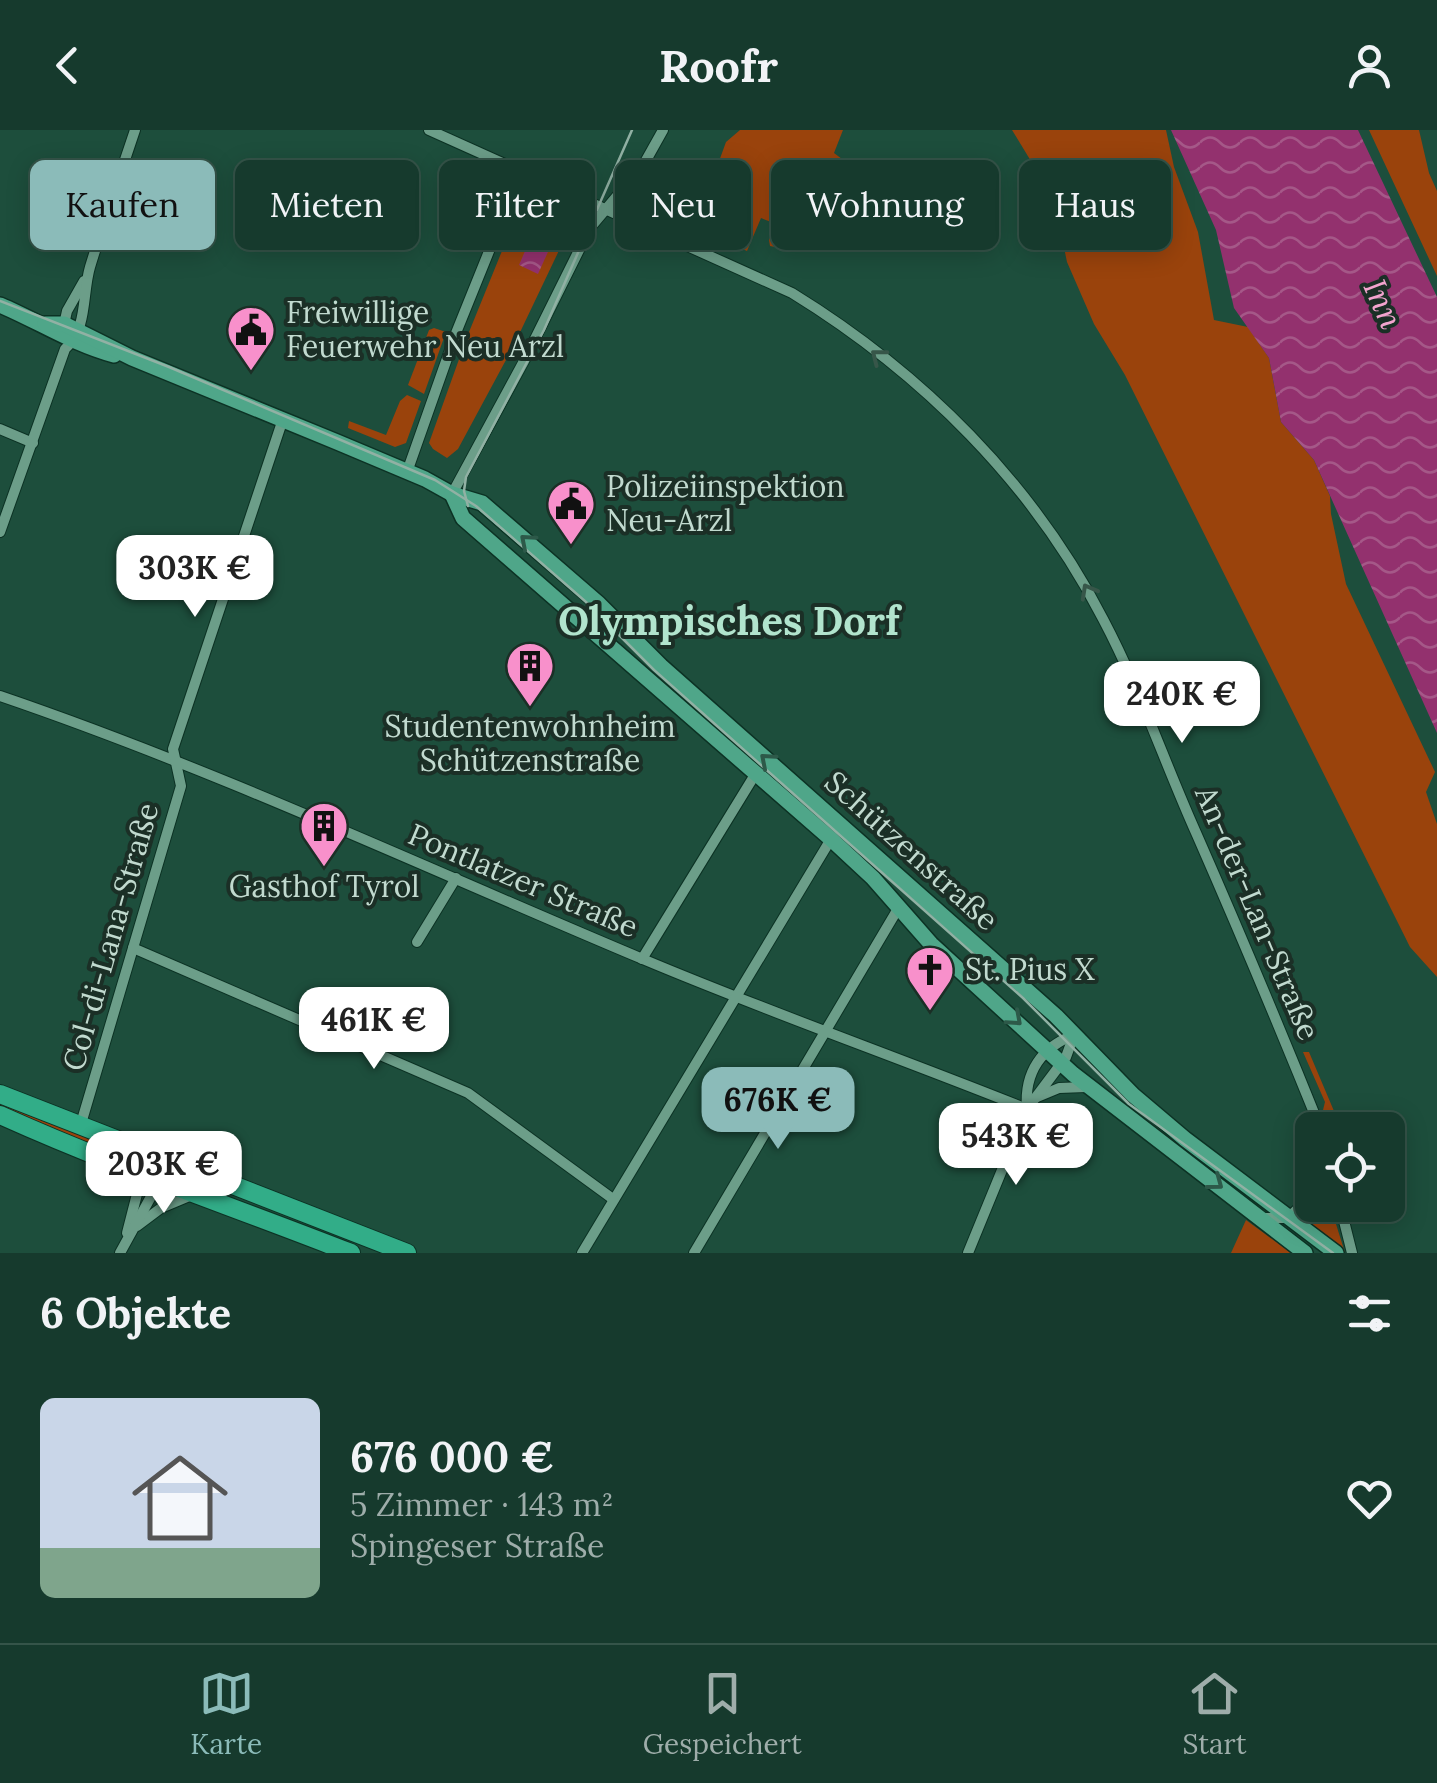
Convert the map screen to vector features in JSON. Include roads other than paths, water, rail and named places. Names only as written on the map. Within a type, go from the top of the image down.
[{"type":"main road","points":[[0,1094],[407,1253]]},
{"type":"main road","points":[[0,1115],[152,1180],[351,1253]]},
{"type":"street","points":[[0,532],[4,506],[32,442],[136,130]]},
{"type":"street","name":"An-der-Lan-Straße","points":[[428,130],[494,160]]},
{"type":"street","points":[[452,494],[590,228],[644,164],[664,130]]},
{"type":"street","name":"An-der-Lan-Straße","points":[[595,205],[747,271],[817,308],[918,386],[1019,489],[1072,564],[1120,654],[1313,1112]]},
{"type":"street","points":[[407,472],[490,250]]},
{"type":"street","points":[[0,305],[68,337]]},
{"type":"street","name":"Schützenstraße","points":[[68,337],[132,358],[452,494],[482,502],[1074,1035],[1120,1084],[1336,1253]]},
{"type":"street","name":"Col-di-Lana-Straße","points":[[80,1126],[181,786],[172,749],[283,419]]},
{"type":"street","points":[[0,429],[32,442]]},
{"type":"street","name":"Schützenstraße","points":[[452,494],[463,518],[831,839],[931,944],[1062,1064],[1304,1253]]},
{"type":"street","name":"Pontlatzer Straße","points":[[0,696],[456,878],[737,998],[1030,1104]]},
{"type":"street","points":[[642,959],[756,772]]},
{"type":"street","points":[[582,1253],[831,839]]},
{"type":"street","points":[[417,942],[456,878]]},
{"type":"street","points":[[694,1253],[898,907]]},
{"type":"street","points":[[133,948],[468,1092],[613,1199]]},
{"type":"street","points":[[1030,1104],[1027,1088],[1036,1062],[1046,1049],[1074,1035]]},
{"type":"street","points":[[968,1253],[1030,1104],[1062,1064],[1074,1035]]},
{"type":"street","points":[[1030,1104],[1064,1087],[1088,1087]]},
{"type":"street","points":[[122,1248],[162,1159]]},
{"type":"street","points":[[122,1248],[136,1194],[152,1180]]},
{"type":"street","points":[[132,1229],[161,1208],[194,1194]]},
{"type":"street","points":[[1259,1216],[1272,1220],[1295,1213]]},
{"type":"street","points":[[1343,1222],[1352,1253]]},
{"type":"water","name":"Inn","points":[[1171,130],[1358,130],[1437,297],[1437,733],[1314,460],[1281,422],[1269,358],[1234,308],[1216,230]]},
{"type":"water","points":[[526,250],[549,250],[538,274],[519,265]]},
{"type":"tram line","points":[[468,506],[466,477],[544,330],[632,130]]},
{"type":"tram line","points":[[0,301],[169,367],[435,480],[476,506],[1023,998],[1129,1104],[1333,1253]]},
{"type":"place","name":"Freiwillige Feuerwehr Neu Arzl","points":[[251,372]]},
{"type":"place","name":"Polizeiinspektion Neu-Arzl","points":[[571,546]]},
{"type":"place","name":"Studentenwohnheim Schützenstraße","points":[[530,708]]},
{"type":"place","name":"Gasthof Tyrol","points":[[324,868]]},
{"type":"place","name":"St. Pius X","points":[[930,1012]]},
{"type":"district","name":"Olympisches Dorf","points":[[729,621]]}]
